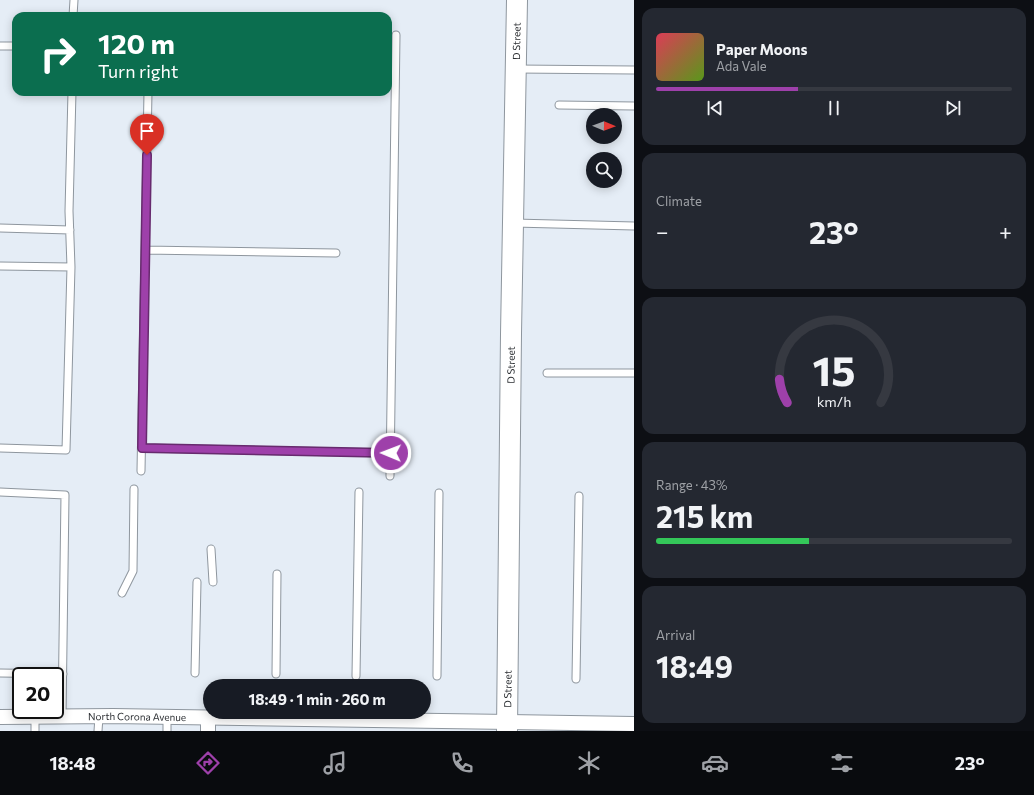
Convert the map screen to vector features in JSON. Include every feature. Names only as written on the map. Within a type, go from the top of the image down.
[{"type":"street","name":"D Street","points":[[507,726],[507,586],[517,0]]},
{"type":"street","name":"North Corona Avenue","points":[[0,717],[35,724],[54,719]]},
{"type":"street","name":"North Corona Avenue","points":[[64,717],[98,717],[167,724],[507,726],[634,724]]},
{"type":"lane","points":[[73,12],[74,0]]},
{"type":"lane","points":[[390,476],[396,35]]},
{"type":"lane","points":[[0,46],[12,46]]},
{"type":"lane","points":[[392,56],[396,56]]},
{"type":"lane","points":[[516,69],[634,70]]},
{"type":"lane","points":[[0,448],[66,450],[72,96]]},
{"type":"lane","points":[[142,471],[148,96]]},
{"type":"lane","points":[[559,105],[634,106]]},
{"type":"lane","points":[[514,223],[634,226]]},
{"type":"lane","points":[[0,228],[70,230]]},
{"type":"lane","points":[[145,250],[336,253]]},
{"type":"lane","points":[[0,266],[70,267]]},
{"type":"lane","points":[[547,373],[634,373]]},
{"type":"lane","points":[[142,448],[391,453]]},
{"type":"lane","points":[[122,593],[133,571],[134,489]]},
{"type":"lane","points":[[0,492],[65,494],[63,667]]},
{"type":"lane","points":[[356,676],[359,492]]},
{"type":"lane","points":[[437,676],[439,493]]},
{"type":"lane","points":[[576,679],[579,496]]},
{"type":"lane","points":[[211,549],[213,582]]},
{"type":"lane","points":[[276,674],[277,574]]},
{"type":"lane","points":[[195,673],[196,582]]},
{"type":"lane","points":[[0,673],[12,673]]},
{"type":"lane","points":[[98,717],[98,731]]},
{"type":"route","points":[[147,155],[142,448],[391,453]]}]
